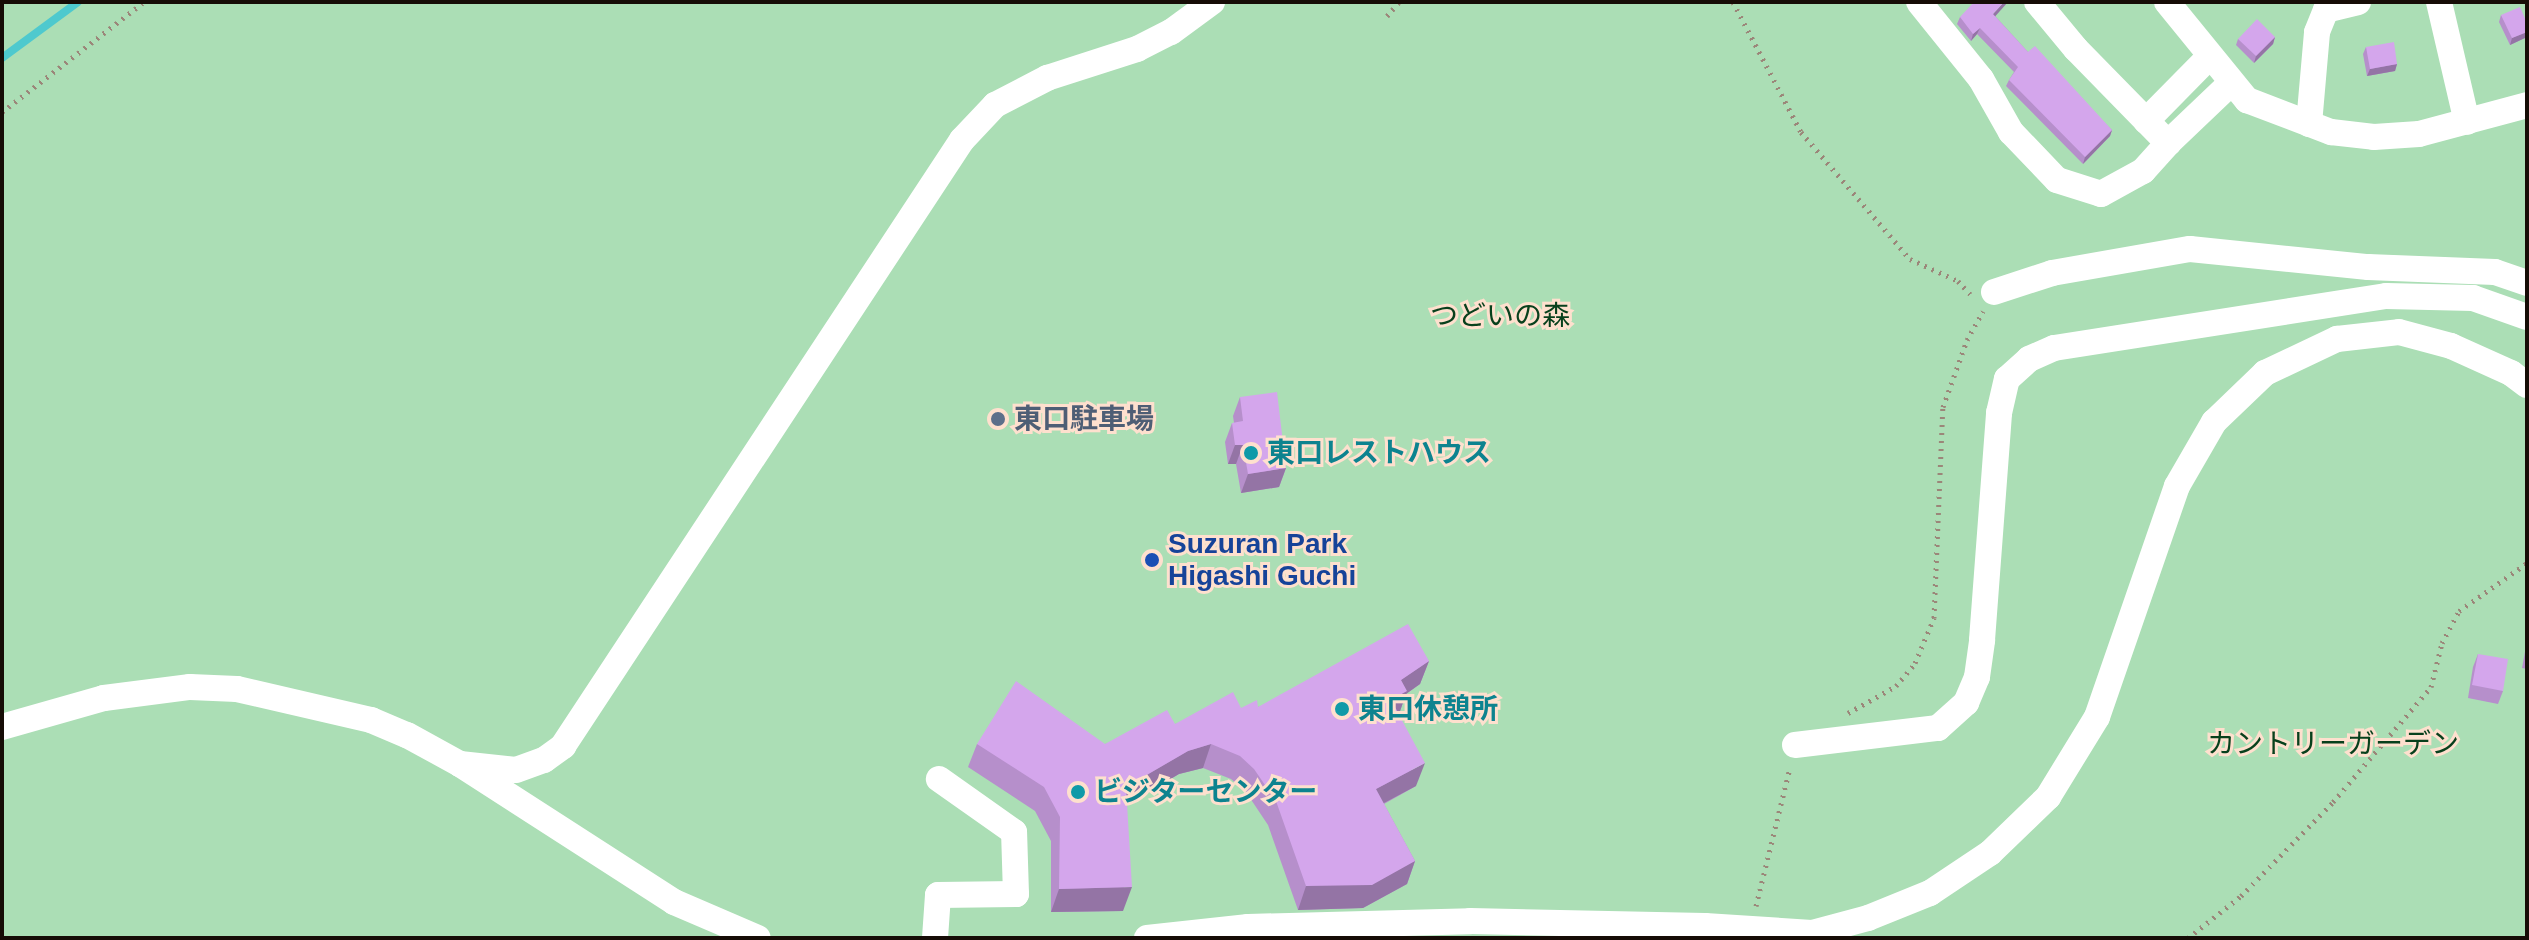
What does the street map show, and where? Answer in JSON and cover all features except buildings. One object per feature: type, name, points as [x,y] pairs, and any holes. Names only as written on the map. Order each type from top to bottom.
[{"type":"street","points":[[460,764],[516,770],[544,760],[563,746],[945,165],[962,140],[995,105],[1047,78],[1137,49],[1171,32],[1212,2]]},
{"type":"street","points":[[1919,2],[1981,79],[2011,132],[2057,180],[2101,194],[2143,171],[2231,83]]},
{"type":"street","points":[[2037,2],[2076,49],[2168,143]]},
{"type":"street","points":[[2167,2],[2247,100],[2331,132],[2374,137],[2419,134],[2527,105]]},
{"type":"street","points":[[2309,124],[2317,32],[2326,10],[2358,2]]},
{"type":"street","points":[[2439,2],[2467,122]]},
{"type":"street","points":[[2146,121],[2210,56]]},
{"type":"street","points":[[1994,292],[2052,273],[2190,249],[2354,266],[2495,272],[2527,283]]},
{"type":"street","points":[[1795,745],[1938,728],[1966,703],[1977,677],[1982,640],[1999,413],[2007,379],[2029,359],[2068,345],[2386,296],[2473,298],[2527,317]]},
{"type":"street","points":[[1147,938],[1248,927],[1470,921],[1705,926],[1812,933],[1868,918],[1930,893],[1990,853],[2048,797],[2097,717],[2177,486],[2214,422],[2265,373],[2337,339],[2399,332],[2451,346],[2511,373],[2527,385]]},
{"type":"street","points":[[2,727],[104,698],[190,687],[237,689],[371,720],[407,735],[460,764],[674,902],[758,938]]},
{"type":"street","points":[[935,938],[938,895],[1016,894],[1014,832],[939,779]]},
{"type":"path","points":[[2,112],[144,2]]},
{"type":"path","points":[[1387,16],[1399,2]]},
{"type":"path","points":[[1733,2],[1801,132],[1910,259],[1958,281],[1972,296],[1994,292]]},
{"type":"path","points":[[1838,718],[1896,686],[1915,663],[1934,618],[1943,407],[1967,340],[1994,292]]},
{"type":"path","points":[[2188,938],[2241,896],[2292,844],[2431,687],[2442,643],[2459,611],[2527,563]]},
{"type":"path","points":[[1750,930],[1795,745]]},
{"type":"green space","points":[[2,2],[2527,2],[2527,938],[2,938]]},
{"type":"waterway","points":[[2,58],[78,2]]},
{"type":"place","name":"東口駐車場","points":[[998,419]]},
{"type":"place","name":"東口レストハウス","points":[[1251,453]]},
{"type":"place","name":"Suzuran Park Higashi Guchi","points":[[1152,560]]},
{"type":"place","name":"東口休憩所","points":[[1342,709]]},
{"type":"place","name":"ビジターセンター","points":[[1078,792]]},
{"type":"park label","name":"つどいの森","points":[[1500,316]]},
{"type":"park label","name":"カントリーガーデン","points":[[2333,744]]}]
